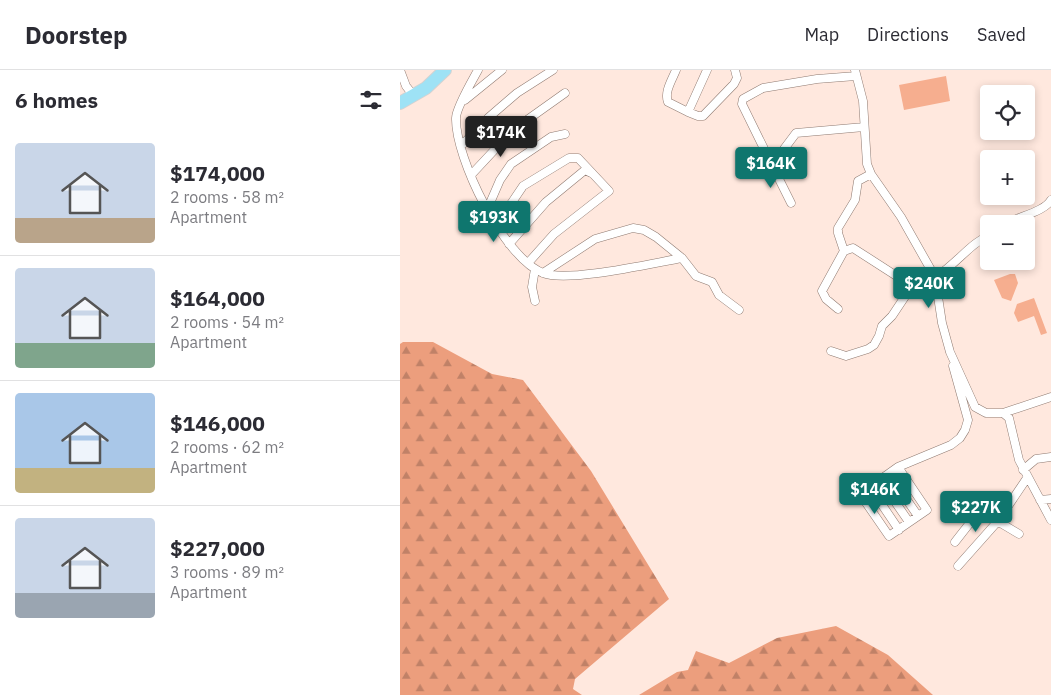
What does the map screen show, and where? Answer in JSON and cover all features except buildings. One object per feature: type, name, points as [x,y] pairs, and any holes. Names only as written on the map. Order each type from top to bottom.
[{"type":"main road","points":[[400,103],[426,88],[445,70]]},
{"type":"street","points":[[400,70],[406,86],[413,95]]},
{"type":"street","points":[[478,70],[457,110],[456,119],[461,146],[471,175],[487,210],[516,254],[543,273],[575,276],[682,258]]},
{"type":"street","points":[[462,102],[502,70]]},
{"type":"street","points":[[461,146],[488,118],[517,94],[553,70]]},
{"type":"street","points":[[676,70],[668,91],[668,102],[698,116],[703,116],[734,84],[737,78],[735,70]]},
{"type":"street","points":[[688,112],[707,70]]},
{"type":"street","points":[[791,203],[742,104],[743,99],[763,88],[856,73],[863,101],[867,164],[871,174],[901,217],[935,277],[942,323],[956,383],[968,420],[960,438],[898,468],[860,494],[889,536],[927,510],[898,468]]},
{"type":"street","points":[[471,175],[512,130],[565,92]]},
{"type":"street","points":[[772,165],[796,134],[864,127]]},
{"type":"street","points":[[487,210],[500,180],[511,164],[551,137],[565,134]]},
{"type":"street","points":[[496,226],[523,186],[569,158],[578,158],[609,191],[554,234],[528,264]]},
{"type":"street","points":[[509,244],[546,202],[585,170],[591,173]]},
{"type":"street","points":[[844,251],[838,228],[855,200],[858,181],[871,174]]},
{"type":"street","points":[[1025,215],[1047,208],[1051,200]]},
{"type":"street","points":[[543,273],[595,239],[633,228],[644,230],[682,258],[696,276],[712,282],[719,294],[739,310]]},
{"type":"street","points":[[838,309],[826,299],[822,291],[844,251],[852,248],[912,286],[917,286],[953,265],[980,241]]},
{"type":"street","points":[[535,269],[532,287],[535,301]]},
{"type":"street","points":[[831,351],[846,356],[861,352],[874,345],[882,326],[892,316],[912,286]]},
{"type":"street","points":[[950,352],[974,407],[986,413],[1003,413],[1051,396]]},
{"type":"street","points":[[1003,413],[1009,418],[1023,470],[1051,520]]},
{"type":"street","points":[[1023,470],[1036,460],[1051,457]]},
{"type":"street","points":[[889,474],[918,516]]},
{"type":"street","points":[[958,566],[998,521],[1027,478]]},
{"type":"street","points":[[880,480],[909,522]]},
{"type":"street","points":[[870,487],[899,530]]},
{"type":"street","points":[[1040,500],[1051,499]]},
{"type":"street","points":[[967,503],[1019,534]]},
{"type":"street","points":[[955,542],[980,510]]},
{"type":"green space","points":[[403,342],[433,342],[492,374],[523,380],[591,471],[669,599],[575,679],[573,689],[582,695],[400,695],[400,344]]},
{"type":"green space","points":[[836,626],[888,655],[933,695],[639,695],[677,672],[688,670],[696,651],[729,663],[777,638]]},
{"type":"shaded area","points":[[946,76],[950,101],[904,110],[899,85]]},
{"type":"shaded area","points":[[1015,274],[1018,283],[1011,301],[1002,298],[994,280]]},
{"type":"shaded area","points":[[1034,298],[1047,333],[1041,335],[1034,316],[1018,322],[1014,313],[1017,304]]}]
